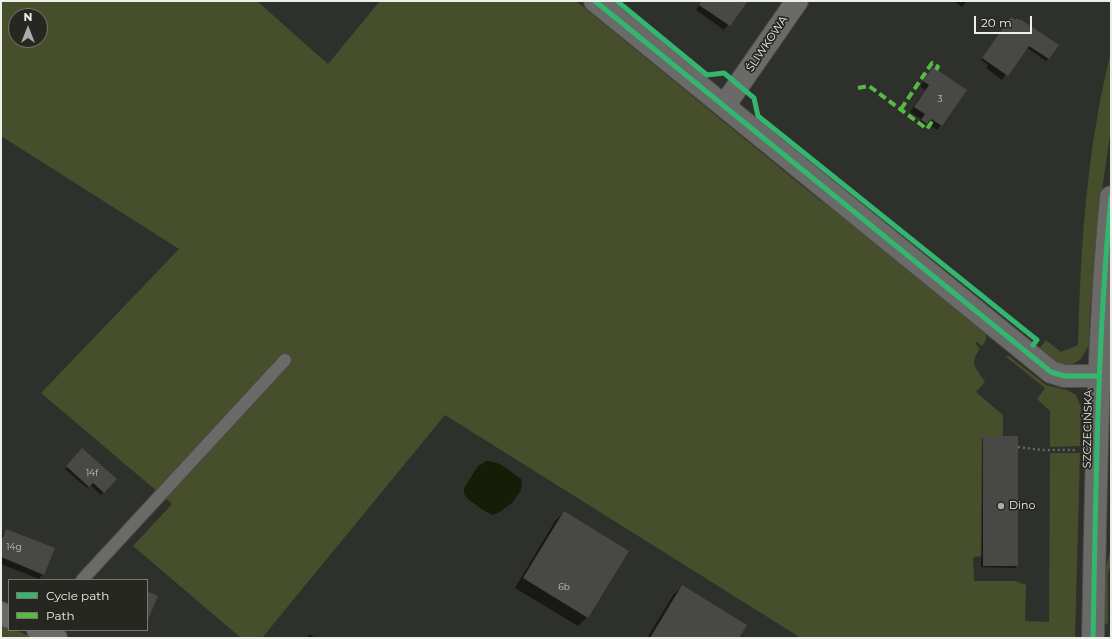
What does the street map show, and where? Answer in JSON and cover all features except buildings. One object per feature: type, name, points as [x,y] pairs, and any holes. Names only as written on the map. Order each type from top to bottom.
[{"type":"street","points":[[595,1],[1051,372],[1103,389]]},
{"type":"street","name":"ŚLIWKOWA","points":[[724,106],[797,1]]},
{"type":"street","name":"SZCZECIŃSKA","points":[[1093,638],[1103,389],[1104,269],[1111,197]]},
{"type":"lane","points":[[83,579],[285,360]]},
{"type":"path","points":[[1018,447],[1041,450],[1083,450]]},
{"type":"shaded area","points":[[1,1],[257,1],[328,64],[380,1],[576,1],[801,185],[972,318],[982,328],[986,334],[986,338],[982,346],[977,342],[975,343],[980,349],[976,354],[974,363],[985,382],[976,392],[1003,415],[1003,436],[983,436],[982,556],[973,557],[974,581],[1015,581],[1026,585],[1025,621],[1049,622],[1050,453],[1080,453],[1075,638],[801,638],[445,415],[262,638],[241,638],[133,546],[172,504],[41,393],[179,249],[1,136]]},
{"type":"shaded area","points":[[1111,50],[1111,128],[1102,190],[1090,310],[1089,345],[1080,360],[1071,365],[1064,366],[1060,365],[1039,349],[1046,340],[1061,352],[1078,345],[1080,287],[1089,170],[1099,105]]},
{"type":"shaded area","points":[[1005,356],[1009,356],[1046,385],[1067,390],[1076,395],[1081,408],[1080,446],[1050,447],[1050,411],[1037,399],[1045,388]]},
{"type":"shaded area","points":[[486,461],[491,461],[509,470],[521,479],[522,486],[520,492],[512,503],[498,513],[492,515],[468,499],[464,494],[464,488],[478,466]]},
{"type":"shaded area","points":[[1111,548],[1111,561],[1108,575],[1108,623],[1104,625],[1105,571]]},
{"type":"shaded area","points":[[1,624],[8,627],[8,631],[17,631],[34,638],[1,638]]},
{"type":"marked path","points":[[901,109],[932,63],[938,67],[936,70]]},
{"type":"marked path","points":[[858,88],[869,86],[927,129],[931,123],[929,122]]},
{"type":"cycle path","points":[[595,1],[1051,372],[1064,376],[1099,376]]},
{"type":"cycle path","points":[[617,1],[707,75],[724,73],[754,98],[758,116],[1037,340],[1033,345]]},
{"type":"cycle path","points":[[1093,638],[1100,362],[1106,252],[1111,197]]},
{"type":"place","name":"Dino","points":[[1001,506]]}]
